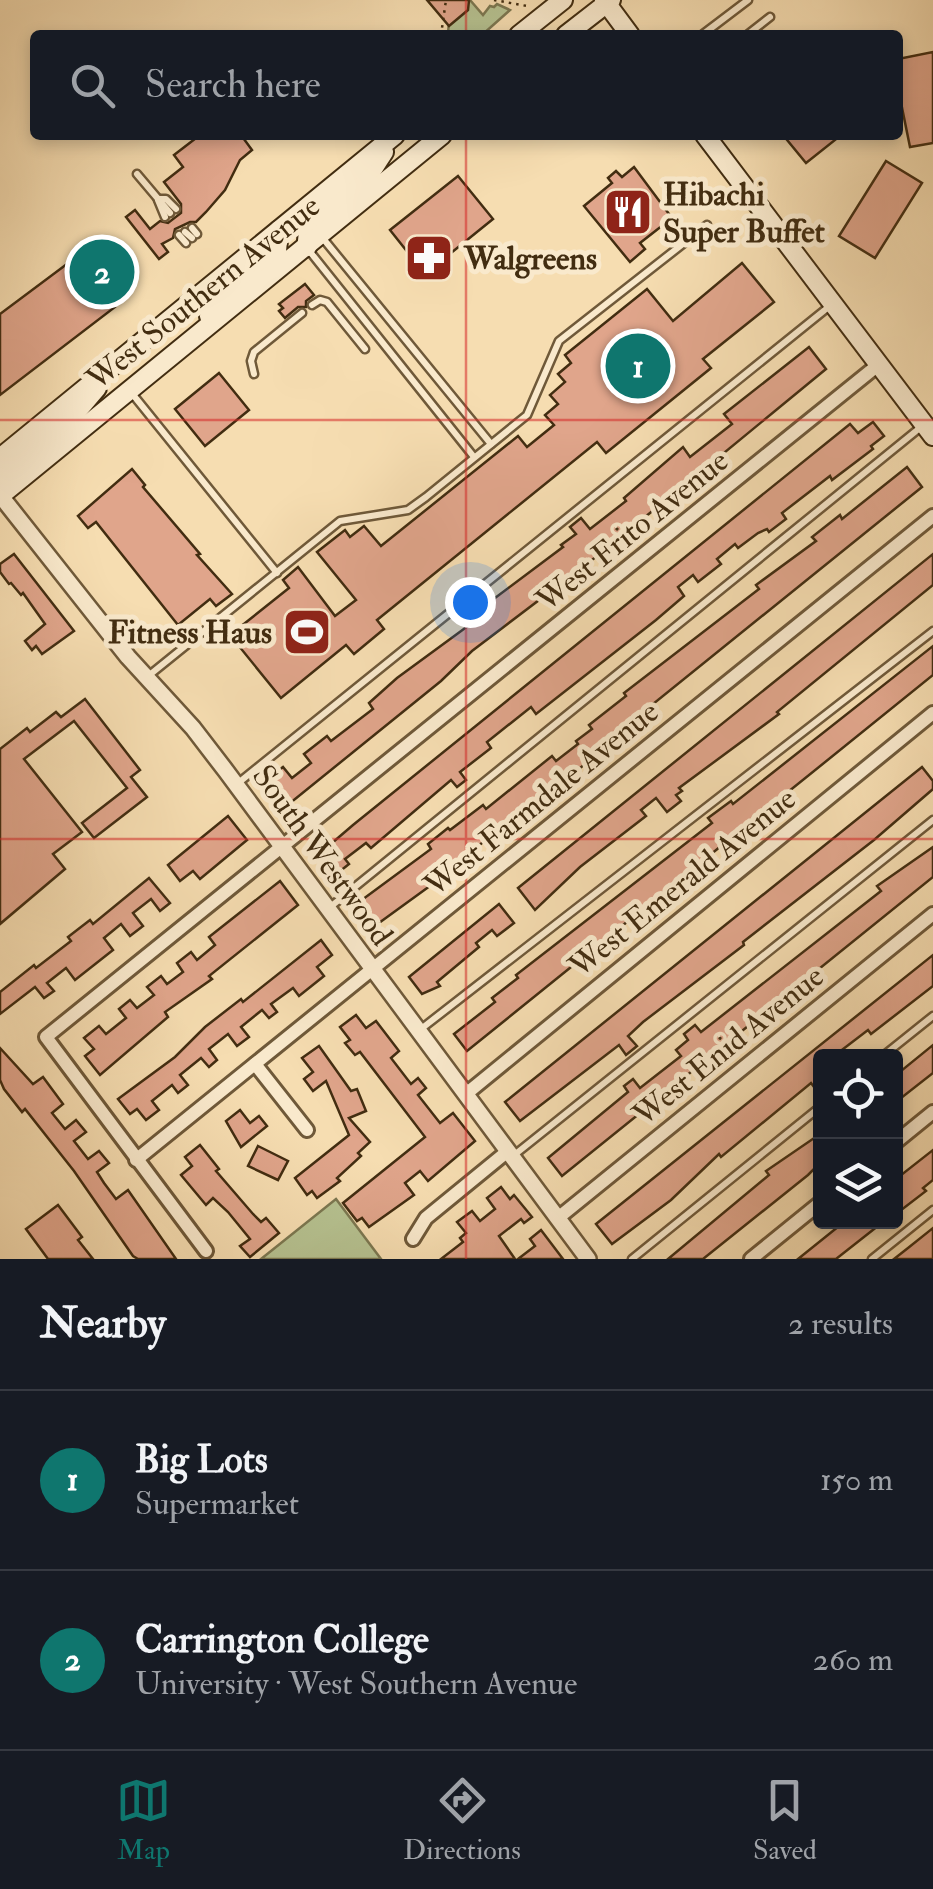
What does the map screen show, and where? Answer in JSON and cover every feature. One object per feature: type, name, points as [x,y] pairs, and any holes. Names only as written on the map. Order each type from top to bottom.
[{"type":"main road","points":[[525,30],[563,0]]},
{"type":"main road","points":[[572,30],[607,1],[627,30]]},
{"type":"main road","name":"West Southern Avenue","points":[[0,458],[389,140]]},
{"type":"main road","points":[[314,241],[306,237],[313,223],[365,179],[392,140]]},
{"type":"main road","name":"West Southern Avenue","points":[[0,495],[436,140]]},
{"type":"main road","points":[[709,140],[929,431]]},
{"type":"main road","points":[[187,344],[226,295],[277,251],[279,230]]},
{"type":"main road","points":[[0,495],[6,470],[74,415],[94,394],[104,372]]},
{"type":"street","name":"West Frito Avenue","points":[[136,1160],[46,1037],[878,365]]},
{"type":"street","name":"South Westwood","points":[[0,495],[146,677],[193,728],[588,1259]]},
{"type":"street","name":"West Farmdale Avenue","points":[[136,1160],[933,516]]},
{"type":"street","name":"West Emerald Avenue","points":[[466,1094],[933,713]]},
{"type":"street","name":"West Enid Avenue","points":[[558,1218],[933,914]]},
{"type":"street","points":[[254,1064],[307,1130]]},
{"type":"street","points":[[900,1139],[933,1112]]},
{"type":"street","points":[[412,1239],[426,1218],[510,1154]]},
{"type":"street","points":[[136,1160],[206,1251]]},
{"type":"street","points":[[751,1259],[813,1209]]},
{"type":"lane","points":[[709,30],[748,0]]},
{"type":"lane","points":[[753,30],[770,17]]},
{"type":"lane","points":[[137,174],[158,199],[170,213],[166,199],[158,199]]},
{"type":"lane","points":[[146,677],[340,521],[408,510],[474,458],[529,412],[559,341],[708,225]]},
{"type":"lane","points":[[314,241],[491,444]]},
{"type":"lane","points":[[314,241],[474,458]]},
{"type":"lane","points":[[312,305],[320,300],[328,302],[365,349]]},
{"type":"lane","points":[[236,784],[832,305]]},
{"type":"lane","points":[[254,374],[250,361],[254,352],[302,313]]},
{"type":"lane","points":[[130,390],[277,573]]},
{"type":"lane","points":[[328,908],[929,431]]},
{"type":"lane","points":[[418,1031],[933,631]]},
{"type":"lane","points":[[510,1154],[933,820]]},
{"type":"lane","points":[[892,1049],[933,1016]]},
{"type":"lane","points":[[632,1259],[813,1113]]},
{"type":"lane","points":[[872,1259],[933,1210]]},
{"type":"path","points":[[442,30],[446,0]]},
{"type":"path","points":[[494,0],[533,8]]},
{"type":"green space","points":[[470,0],[483,15],[497,4],[510,10],[488,30],[448,30],[449,20],[463,11]]},
{"type":"green space","points":[[336,1199],[381,1259],[261,1259]]},
{"type":"building","points":[[427,0],[469,0],[468,10],[449,26]]},
{"type":"building","points":[[933,52],[933,143],[910,147],[903,113],[903,58]]},
{"type":"building","points":[[194,140],[245,140],[252,150],[240,160],[225,190],[206,212],[196,222],[175,229],[173,238],[162,244],[168,252],[159,259],[126,217],[135,210],[150,229],[181,213],[181,204],[164,182],[183,167],[174,155]]},
{"type":"building","points":[[787,140],[835,140],[806,163]]},
{"type":"building","points":[[886,161],[922,183],[875,258],[839,236]]},
{"type":"building","name":"Hibachi Super Buffet","points":[[634,167],[672,218],[640,243],[645,249],[630,262],[584,206],[612,183],[608,178],[616,171],[622,177]]},
{"type":"building","name":"Walgreens","points":[[458,176],[493,219],[425,274],[390,230]]},
{"type":"building","points":[[83,252],[88,258],[95,252],[116,275],[123,290],[116,295],[119,300],[115,307],[0,395],[0,314]]},
{"type":"building","points":[[742,263],[774,302],[703,359],[711,368],[606,453],[597,442],[377,620],[384,629],[354,654],[346,645],[281,698],[230,635],[289,588],[283,580],[298,567],[335,616],[356,600],[317,552],[345,530],[350,537],[364,526],[381,546],[518,436],[527,447],[554,425],[545,415],[558,404],[550,395],[565,382],[558,374],[571,363],[565,355],[647,289],[673,321]]},
{"type":"building","points":[[305,284],[314,295],[306,301],[306,307],[298,307],[285,318],[279,304]]},
{"type":"building","points":[[809,347],[826,369],[702,471],[653,504],[656,508],[472,651],[441,681],[284,808],[263,782],[283,767],[292,778],[311,763],[304,754],[327,736],[331,741],[373,709],[369,703],[397,678],[487,612],[483,607],[576,534],[570,527],[581,518],[590,529],[683,447],[690,457],[732,424],[724,414]]},
{"type":"building","points":[[219,373],[249,410],[205,446],[175,409]]},
{"type":"building","points":[[873,422],[884,436],[871,446],[873,449],[782,513],[786,519],[769,532],[767,529],[758,533],[738,548],[735,544],[717,559],[721,564],[698,582],[693,575],[678,587],[684,596],[656,620],[536,714],[531,707],[487,742],[491,748],[460,772],[466,780],[457,787],[451,780],[371,848],[366,843],[345,859],[349,864],[334,876],[318,855],[353,825],[850,424],[858,433]]},
{"type":"building","points":[[907,467],[922,487],[596,750],[599,753],[575,772],[572,768],[434,883],[372,928],[355,905],[431,849],[428,844],[448,828],[483,805],[486,809],[552,756],[556,761],[578,744],[576,741],[592,729],[589,725],[626,696],[624,693],[759,589],[756,585],[816,541],[812,537],[840,515],[842,519]]},
{"type":"building","points":[[132,469],[232,594],[216,606],[210,599],[178,625],[96,522],[88,528],[78,516]]},
{"type":"building","points":[[14,554],[74,631],[42,654],[25,641],[45,624],[23,593],[0,572],[0,564]]},
{"type":"building","points":[[933,554],[933,585],[779,714],[679,788],[682,791],[676,795],[681,801],[667,812],[656,798],[641,810],[646,816],[580,867],[535,910],[518,888]]},
{"type":"building","points":[[933,646],[933,675],[467,1051],[454,1034],[495,1002],[492,998],[518,978],[516,975],[712,823],[708,818],[731,801],[733,804]]},
{"type":"building","points":[[85,699],[140,770],[131,777],[147,797],[94,838],[82,823],[127,788],[74,721],[24,759],[82,832],[53,854],[65,869],[0,924],[0,749],[27,728],[30,732],[56,712],[61,717]]},
{"type":"building","points":[[922,767],[933,781],[933,789],[744,945],[643,1022],[628,1036],[637,1046],[626,1055],[619,1045],[520,1121],[505,1102]]},
{"type":"building","points":[[228,816],[247,840],[200,879],[193,871],[180,881],[168,865]]},
{"type":"building","points":[[933,847],[933,877],[562,1176],[548,1158],[628,1092],[624,1086],[633,1079],[640,1088],[681,1056],[676,1050],[688,1040],[684,1034],[695,1025],[701,1032],[881,891],[877,886]]},
{"type":"building","points":[[149,878],[170,903],[160,911],[151,899],[133,913],[143,926],[130,936],[121,924],[104,938],[113,950],[75,980],[66,968],[47,983],[54,991],[44,998],[35,987],[0,1014],[0,992]]},
{"type":"building","points":[[280,881],[298,905],[209,976],[212,979],[165,1012],[168,1017],[100,1075],[85,1056],[94,1049],[84,1038],[99,1026],[106,1034],[126,1018],[119,1009],[130,1000],[137,1008],[154,995],[147,987],[161,976],[167,984],[183,972],[177,963],[191,952],[197,960],[215,945],[209,937]]},
{"type":"building","points":[[499,904],[514,923],[497,936],[492,930],[476,943],[479,947],[437,982],[440,986],[422,994],[409,977]]},
{"type":"building","points":[[321,940],[332,955],[317,967],[324,976],[299,996],[293,988],[271,1004],[277,1012],[269,1018],[262,1010],[241,1027],[249,1037],[237,1046],[228,1034],[209,1049],[217,1060],[209,1067],[201,1058],[180,1075],[188,1085],[178,1093],[172,1085],[152,1101],[159,1110],[146,1120],[137,1109],[130,1114],[118,1099],[175,1057],[205,1027]]},
{"type":"building","points":[[933,955],[933,986],[871,1034],[868,1030],[843,1049],[815,1049]]},
{"type":"building","points":[[356,1015],[366,1028],[376,1021],[399,1051],[391,1058],[411,1084],[418,1078],[426,1088],[418,1095],[440,1123],[453,1113],[475,1141],[428,1181],[420,1171],[405,1183],[414,1195],[369,1227],[362,1218],[357,1221],[343,1203],[425,1137],[360,1052],[355,1055],[345,1043],[350,1040],[340,1027]]},
{"type":"building","points":[[933,1045],[933,1073],[903,1097],[903,1069]]},
{"type":"building","points":[[319,1046],[351,1091],[357,1089],[366,1111],[349,1118],[370,1142],[337,1178],[340,1181],[317,1198],[312,1191],[307,1195],[295,1178],[349,1135],[326,1081],[313,1091],[304,1079],[313,1072],[302,1058]]},
{"type":"building","points":[[0,1048],[33,1084],[43,1077],[63,1104],[52,1113],[65,1129],[76,1120],[86,1132],[74,1141],[88,1159],[99,1151],[109,1163],[97,1172],[104,1183],[116,1199],[128,1190],[176,1259],[133,1256],[74,1171],[4,1089],[0,1080]]},
{"type":"building","points":[[813,1051],[813,1086],[811,1083],[721,1157],[719,1154],[671,1200],[612,1244],[596,1224]]},
{"type":"building","points":[[240,1110],[250,1123],[259,1116],[267,1126],[241,1147],[226,1121]]},
{"type":"building","points":[[813,1139],[813,1170],[808,1175],[703,1259],[668,1259],[769,1175],[766,1171]]},
{"type":"building","points":[[200,1145],[219,1169],[216,1171],[253,1214],[261,1222],[266,1218],[279,1233],[250,1257],[240,1246],[250,1239],[228,1212],[213,1198],[206,1205],[181,1175],[192,1166],[185,1157]]},
{"type":"building","points":[[258,1146],[288,1161],[278,1180],[248,1166]]},
{"type":"building","points":[[933,1150],[933,1180],[923,1188],[926,1191],[903,1209],[903,1174]]},
{"type":"building","points":[[501,1187],[510,1199],[514,1195],[532,1217],[524,1223],[521,1219],[499,1236],[515,1259],[441,1259],[463,1242],[460,1238],[466,1233],[457,1222],[472,1211],[480,1221],[495,1209],[487,1198]]},
{"type":"building","points":[[58,1205],[93,1259],[48,1259],[26,1229]]},
{"type":"building","points":[[933,1228],[933,1259],[894,1259],[908,1248]]},
{"type":"building","points":[[835,1229],[874,1229],[836,1259],[798,1259]]},
{"type":"building","points":[[541,1230],[563,1259],[518,1259],[535,1246],[530,1239]]},
{"type":"place","name":"Hibachi Super Buffet","points":[[628,212]]},
{"type":"place","name":"Walgreens","points":[[429,258]]},
{"type":"place","name":"Carrington College","points":[[102,272]]},
{"type":"place","name":"Big Lots","points":[[638,366]]},
{"type":"place","name":"Fitness Haus","points":[[307,632]]}]
